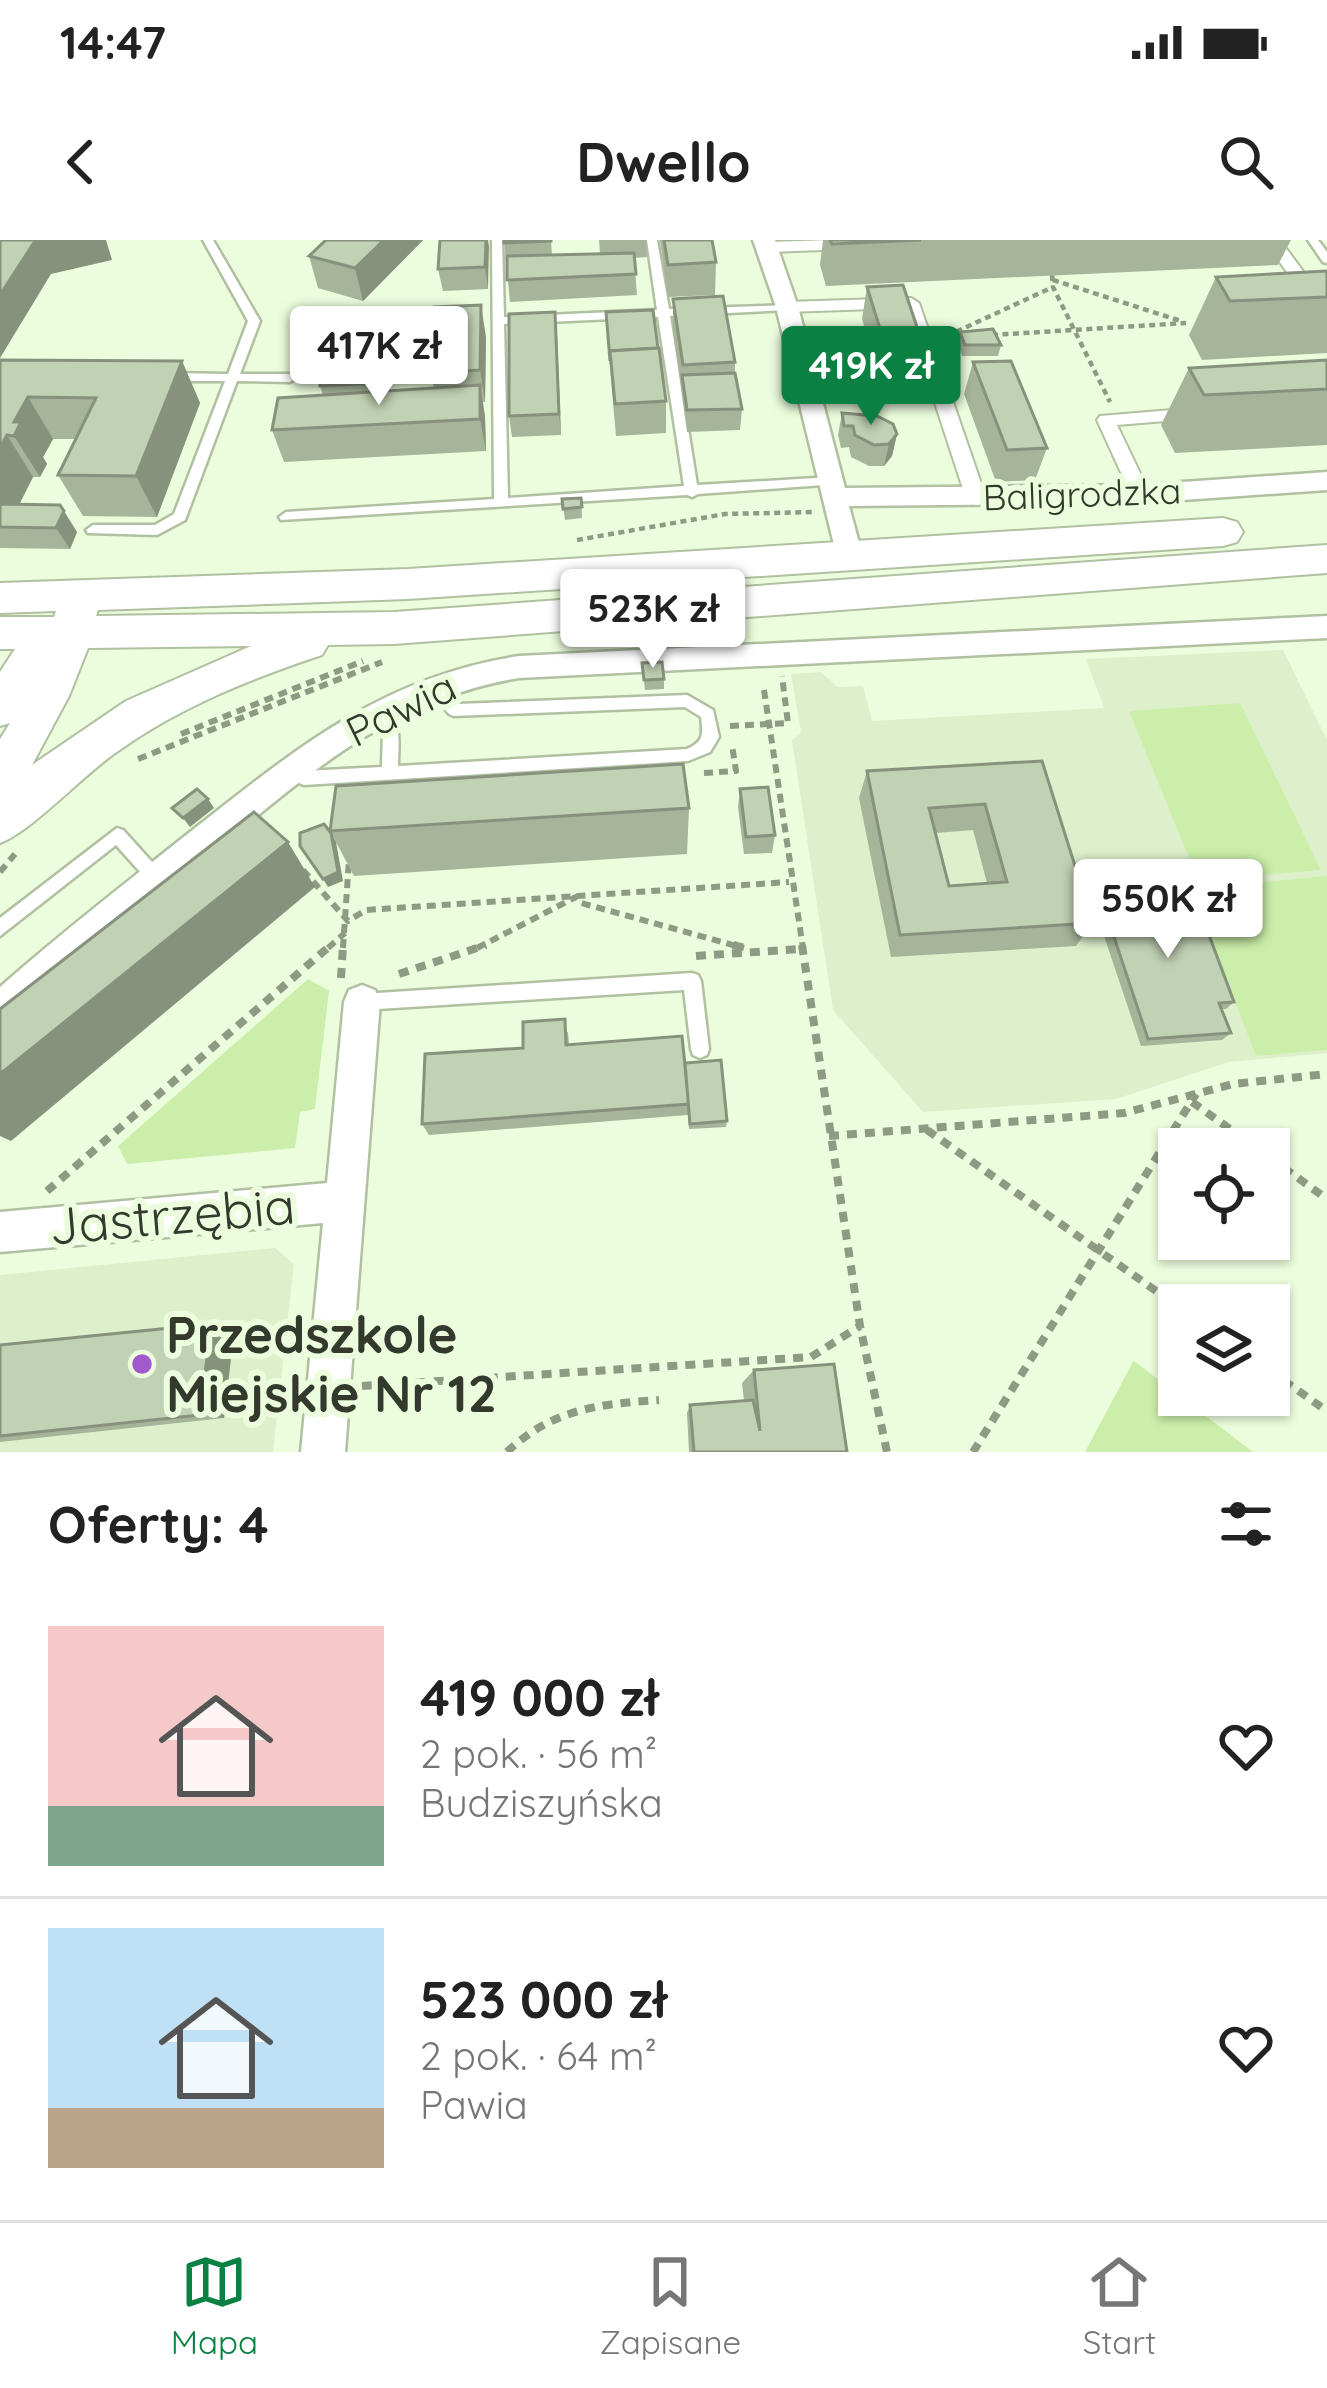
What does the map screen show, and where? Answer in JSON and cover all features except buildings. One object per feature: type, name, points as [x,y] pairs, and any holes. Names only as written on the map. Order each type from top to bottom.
[{"type":"main road","points":[[0,633],[408,584],[1327,526]]},
{"type":"main road","points":[[15,835],[91,743],[186,687],[310,643],[390,648],[1327,559]]},
{"type":"main road","points":[[0,598],[65,622],[390,648]]},
{"type":"main road","points":[[0,709],[65,622]]},
{"type":"main road","points":[[0,777],[39,710],[65,622]]},
{"type":"street","points":[[1272,240],[1326,316]]},
{"type":"street","points":[[848,554],[787,307],[766,243],[872,243]]},
{"type":"street","points":[[787,307],[911,303],[976,498]]},
{"type":"street","points":[[1302,317],[1326,316]]},
{"type":"street","points":[[1140,494],[1106,420],[1211,413]]},
{"type":"street","name":"Baligrodzka","points":[[834,489],[976,498],[1140,494],[1327,481]]},
{"type":"street","name":"Pawia","points":[[5,995],[290,772],[380,712],[434,686],[499,668],[1327,627]]},
{"type":"street","name":"Jastrzębia","points":[[323,1452],[350,1395],[344,1201],[360,989]]},
{"type":"street","name":"Jastrzębia","points":[[0,1232],[344,1201]]},
{"type":"lane","points":[[93,530],[157,530],[180,518],[254,321],[208,240]]},
{"type":"lane","points":[[497,240],[501,503]]},
{"type":"lane","points":[[652,240],[692,493]]},
{"type":"lane","points":[[1313,240],[1327,260]]},
{"type":"lane","points":[[499,321],[787,307]]},
{"type":"lane","points":[[163,376],[290,379]]},
{"type":"lane","points":[[478,411],[500,410]]},
{"type":"lane","points":[[286,517],[834,489]]},
{"type":"lane","points":[[290,772],[304,778],[688,754],[704,748],[711,737],[708,714],[687,701],[454,710],[434,686]]},
{"type":"lane","points":[[380,712],[392,727],[390,772]]},
{"type":"lane","points":[[0,928],[117,835],[156,878]]},
{"type":"lane","points":[[360,989],[692,981],[700,1049]]},
{"type":"path","points":[[1052,281],[1119,419]]},
{"type":"path","points":[[965,337],[943,338],[1052,281],[1186,323],[987,336]]},
{"type":"path","points":[[786,523],[788,511]]},
{"type":"path","points":[[609,532],[683,520],[811,512]]},
{"type":"path","points":[[133,758],[390,648]]},
{"type":"path","points":[[691,773],[736,771],[729,725],[788,723],[779,655]]},
{"type":"path","points":[[764,690],[829,1136],[860,1326],[887,1452]]},
{"type":"path","points":[[0,862],[15,835]]},
{"type":"path","points":[[0,872],[15,835]]},
{"type":"path","points":[[291,855],[348,921]]},
{"type":"path","points":[[350,857],[345,933],[360,989],[488,944],[576,896]]},
{"type":"path","points":[[348,921],[366,910],[789,882]]},
{"type":"path","points":[[576,896],[581,903],[759,952]]},
{"type":"path","points":[[58,1200],[35,1201],[345,933]]},
{"type":"path","points":[[829,1136],[1124,1113],[1233,1084],[1327,1074]]},
{"type":"path","points":[[1194,1097],[1232,1128]]},
{"type":"path","points":[[973,1452],[1194,1097]]},
{"type":"path","points":[[925,1128],[1158,1292]]},
{"type":"path","points":[[1290,1172],[1327,1199]]},
{"type":"path","points":[[362,1364],[350,1395],[811,1358],[860,1326]]},
{"type":"path","points":[[1290,1385],[1327,1411]]},
{"type":"path","points":[[507,1452],[526,1430],[561,1410],[658,1400]]},
{"type":"shaded area","points":[[1283,650],[1327,740],[1327,1053],[1229,1062],[1116,1099],[923,1112],[833,1010],[792,740],[801,732],[791,674],[821,672],[838,687],[863,686],[872,721],[1104,708],[1086,659]]},
{"type":"shaded area","name":"Przedszkole Miejskie Nr 12","points":[[275,1248],[294,1264],[273,1452],[0,1452],[0,1275]]},
{"type":"green space","points":[[1240,703],[1321,870],[1198,880],[1129,711]]},
{"type":"green space","points":[[1327,876],[1327,1050],[1256,1056],[1192,889]]},
{"type":"green space","points":[[308,979],[329,991],[315,1109],[300,1112],[295,1148],[127,1164],[118,1146]]},
{"type":"green space","points":[[1134,1360],[1158,1379],[1158,1416],[1206,1416],[1253,1452],[1085,1452]]},
{"type":"place","name":"Przedszkole Miejskie Nr 12","points":[[142,1364]]}]
